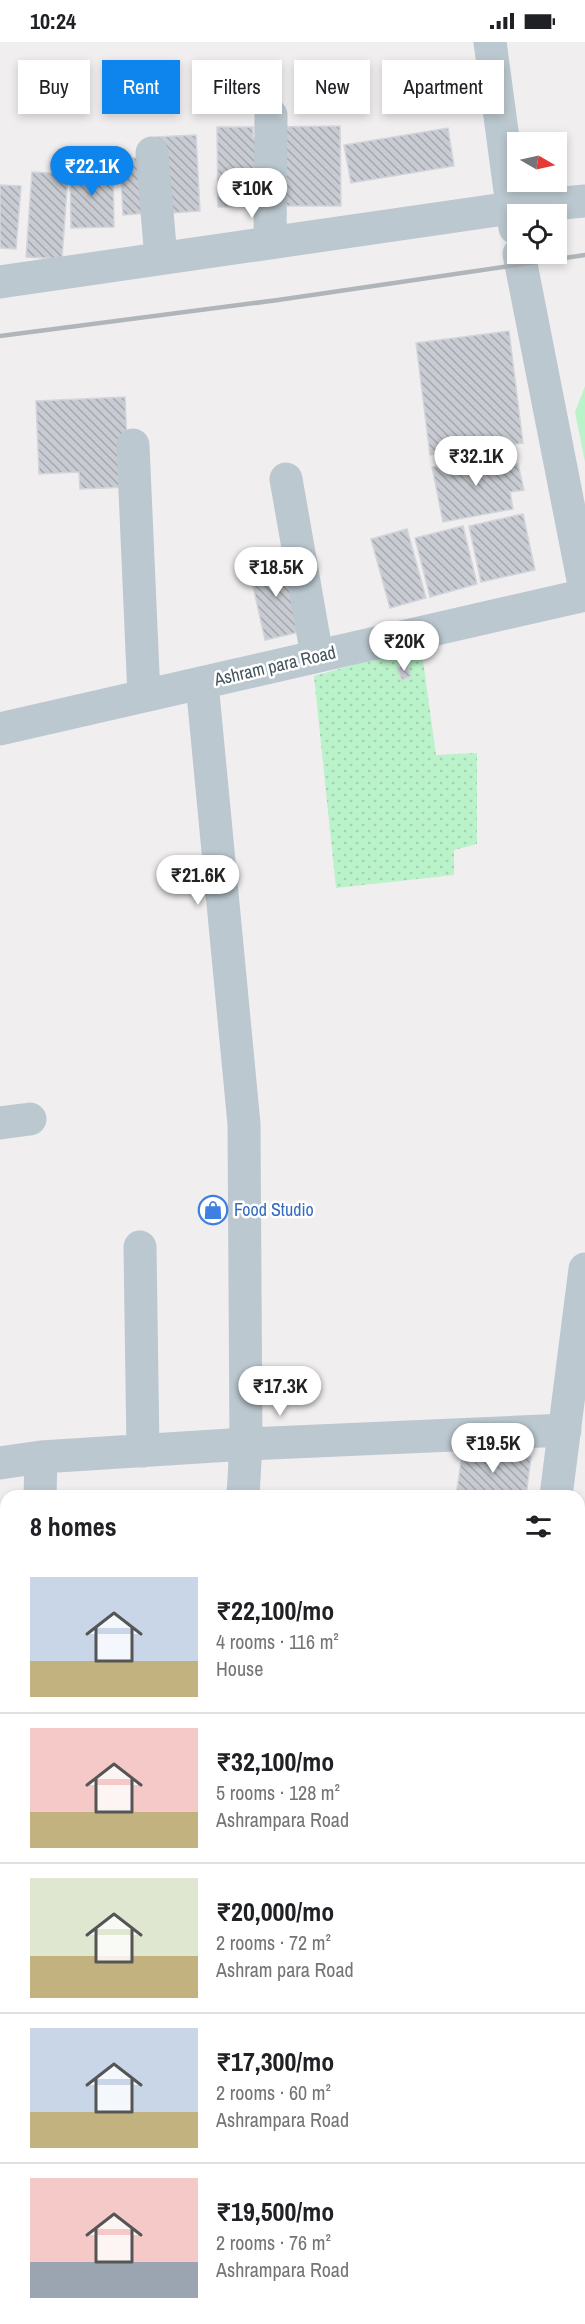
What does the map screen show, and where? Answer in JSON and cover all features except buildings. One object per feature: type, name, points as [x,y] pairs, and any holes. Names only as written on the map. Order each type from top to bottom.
[{"type":"street","points":[[490,42],[511,204]]},
{"type":"street","points":[[270,243],[271,115]]},
{"type":"street","points":[[152,153],[161,258]]},
{"type":"street","points":[[554,204],[585,201]]},
{"type":"street","points":[[0,282],[507,209]]},
{"type":"street","points":[[521,264],[585,590]]},
{"type":"street","points":[[133,445],[144,696]]},
{"type":"street","points":[[286,479],[317,656]]},
{"type":"street","name":"Ashram para Road","points":[[0,729],[585,596]]},
{"type":"street","points":[[202,683],[244,1124],[246,1444],[243,1490]]},
{"type":"street","points":[[140,1247],[143,1451]]},
{"type":"street","points":[[557,1490],[573,1415],[585,1269]]},
{"type":"street","points":[[0,1463],[41,1457],[246,1444],[573,1415]]},
{"type":"street","points":[[40,1490],[41,1457]]},
{"type":"green space","points":[[585,386],[585,462],[575,412]]},
{"type":"green space","points":[[421,646],[436,755],[477,753],[477,844],[454,850],[454,875],[336,888],[314,676]]},
{"type":"railway","points":[[0,336],[278,300],[585,255]]},
{"type":"place","name":"Food Studio","points":[[213,1210]]}]
